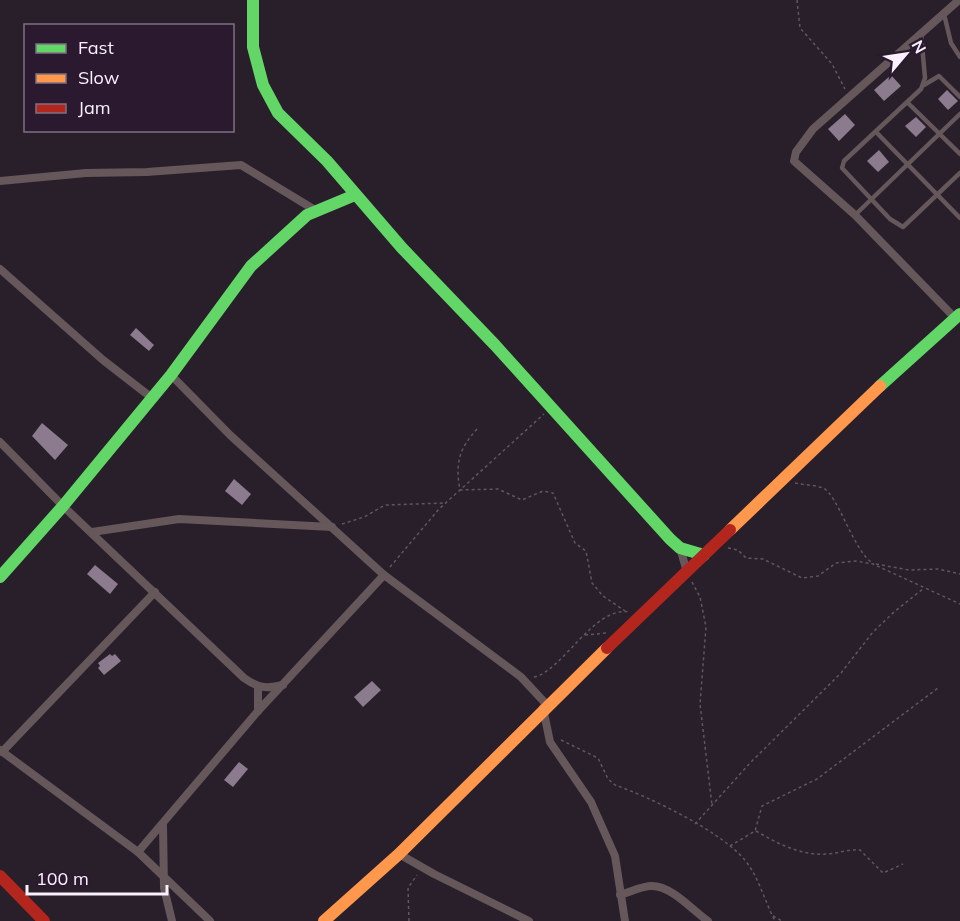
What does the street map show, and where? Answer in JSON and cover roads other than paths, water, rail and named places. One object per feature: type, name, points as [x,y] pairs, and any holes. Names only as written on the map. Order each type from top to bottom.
[{"type":"main road","points":[[253,0],[253,47],[269,99],[278,113],[302,134],[402,249],[495,345],[680,548],[708,552]]},
{"type":"main road","points":[[0,577],[63,506],[171,375],[251,266],[315,210],[355,195]]},
{"type":"main road","points":[[324,921],[399,854],[545,707],[957,316]]},
{"type":"main road","points":[[0,876],[45,921]]},
{"type":"street","points":[[957,316],[855,214],[794,161],[796,152],[813,129],[959,0]]},
{"type":"street","points":[[0,181],[86,173],[147,172],[241,165],[315,210]]},
{"type":"street","points":[[0,269],[103,360],[152,398]]},
{"type":"street","points":[[171,375],[238,443],[384,575],[521,677],[545,707],[546,734],[554,749],[577,778],[603,826],[618,867],[620,895],[626,921]]},
{"type":"street","points":[[0,442],[63,506],[244,678],[258,687],[283,685]]},
{"type":"street","points":[[92,532],[179,519],[332,527]]},
{"type":"street","points":[[680,548],[687,572]]},
{"type":"street","points":[[138,852],[258,711],[384,575]]},
{"type":"street","points":[[156,592],[1,751],[138,852],[164,874],[210,921]]},
{"type":"street","points":[[258,687],[258,711]]},
{"type":"street","points":[[163,825],[165,897],[172,921]]},
{"type":"street","points":[[399,854],[529,921]]},
{"type":"street","points":[[620,895],[649,886],[657,887],[708,921]]},
{"type":"lane","points":[[944,14],[951,43],[960,57]]},
{"type":"lane","points":[[921,33],[924,85]]},
{"type":"lane","points":[[960,97],[939,76],[924,85],[877,133],[841,165],[847,176],[890,219],[903,227],[960,173]]},
{"type":"lane","points":[[908,103],[960,154]]},
{"type":"lane","points":[[855,214],[960,114]]},
{"type":"lane","points":[[877,133],[960,218]]}]
